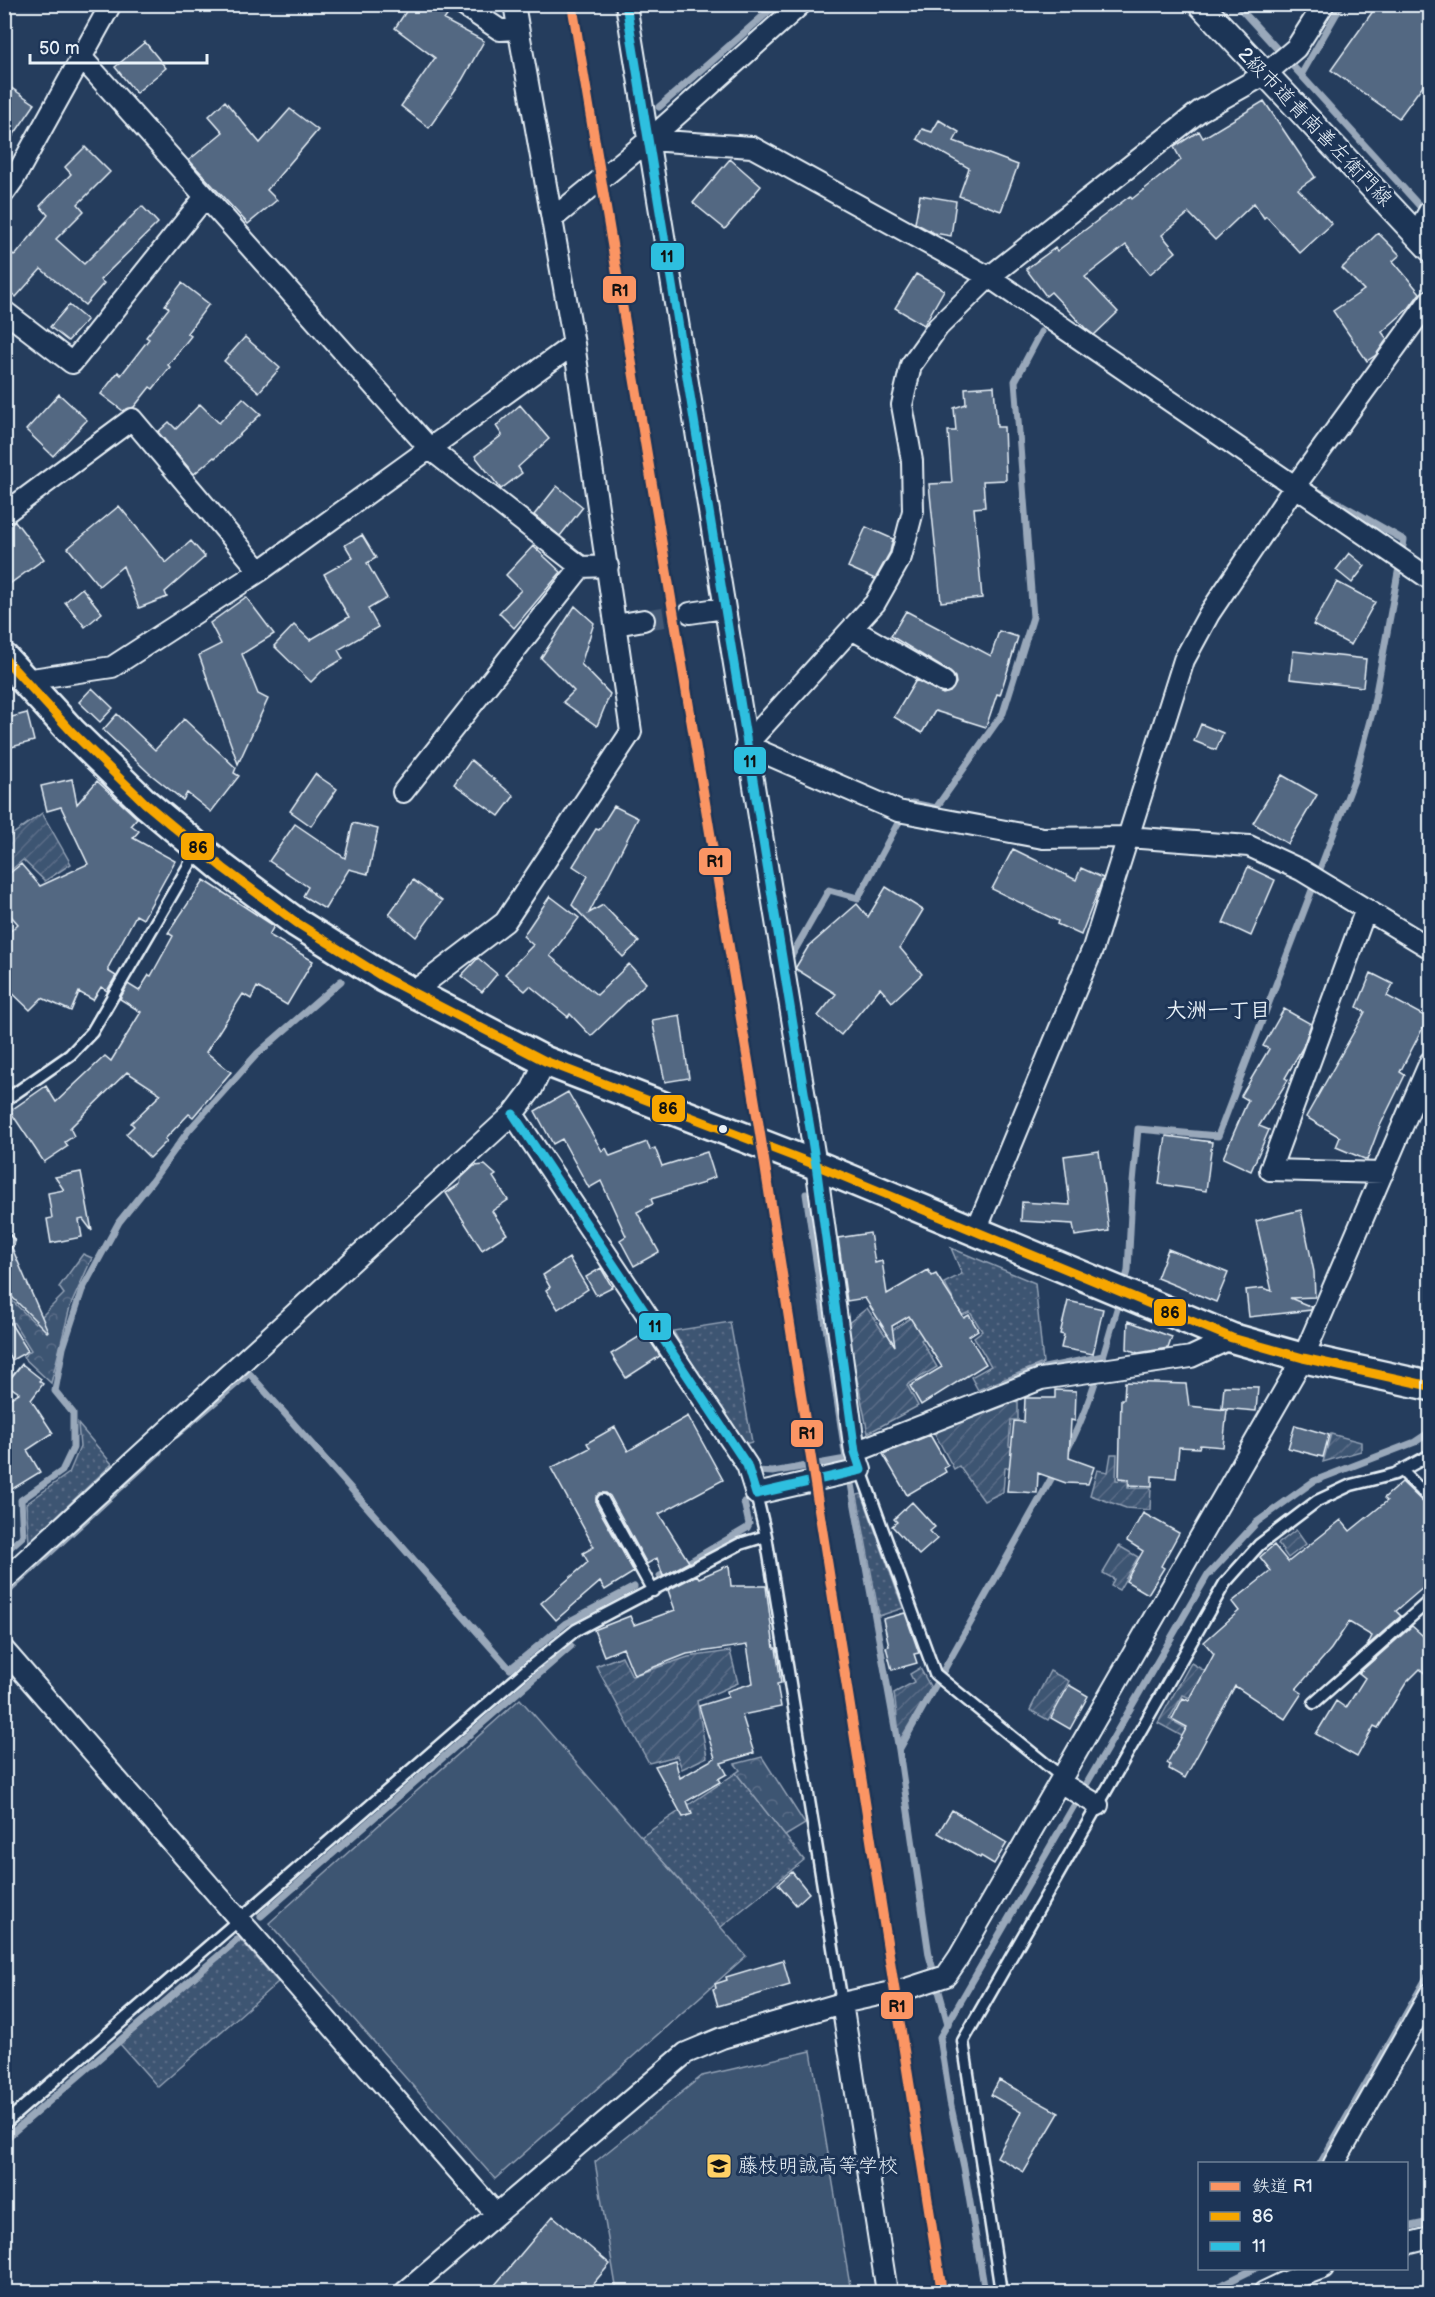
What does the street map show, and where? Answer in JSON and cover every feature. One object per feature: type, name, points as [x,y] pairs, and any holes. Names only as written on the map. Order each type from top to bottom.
[{"type":"main road","points":[[4,658],[71,731],[145,803],[199,848],[297,923],[383,977],[545,1061],[816,1165],[1232,1338],[1303,1358],[1431,1386]]},
{"type":"street","points":[[8,181],[82,58],[111,4]]},
{"type":"street","points":[[461,4],[500,30],[518,29]]},
{"type":"street","points":[[413,992],[505,922],[631,732],[574,344],[514,4]]},
{"type":"street","points":[[626,4],[816,1165],[853,1467]]},
{"type":"street","points":[[552,219],[649,140],[801,4]]},
{"type":"street","name":"2級市道青南善左衛門線","points":[[1200,4],[1264,75],[1424,241]]},
{"type":"street","points":[[746,745],[875,603],[901,557],[913,511],[912,461],[902,405],[910,365],[938,327],[989,277],[1200,111],[1264,75],[1296,48],[1324,4]]},
{"type":"street","points":[[82,58],[430,449],[581,567],[608,566]]},
{"type":"street","points":[[649,140],[752,147],[989,277],[1431,579]]},
{"type":"street","points":[[4,311],[72,363],[205,196]]},
{"type":"street","points":[[1424,241],[1431,210]]},
{"type":"street","points":[[975,1233],[1093,948],[1184,660],[1209,614],[1295,486],[1431,300]]},
{"type":"street","points":[[25,680],[112,667],[260,571],[574,344]]},
{"type":"street","points":[[4,514],[132,419],[260,571]]},
{"type":"street","points":[[403,792],[581,567]]},
{"type":"street","points":[[690,613],[724,608]]},
{"type":"street","points":[[616,625],[644,620]]},
{"type":"street","points":[[852,629],[944,682]]},
{"type":"street","points":[[746,745],[898,811],[1043,838],[1127,837],[1249,846],[1301,870],[1431,948]]},
{"type":"street","points":[[1366,909],[1270,1170],[1383,1173]]},
{"type":"street","points":[[4,1581],[513,1114],[532,1089],[545,1061]]},
{"type":"street","points":[[405,2292],[686,2054],[722,2038],[842,2002],[906,1989],[939,1978],[1062,1780],[1303,1358],[1431,1062]]},
{"type":"street","points":[[513,1114],[747,1465],[756,1494],[853,1467],[1041,1378],[1191,1357],[1232,1338]]},
{"type":"street","points":[[4,1650],[496,2214]]},
{"type":"street","points":[[1062,1780],[1090,1801]]},
{"type":"street","points":[[1335,2162],[1431,1994]]},
{"type":"street","points":[[842,2002],[888,2292]]},
{"type":"street","points":[[1408,2244],[1431,2238]]},
{"type":"street","points":[[1264,2292],[1279,2276],[1312,2270]]},
{"type":"lane","points":[[4,1101],[70,1055],[92,1032],[199,848]]},
{"type":"lane","points":[[1001,2292],[963,2041],[1090,1801],[1225,1583],[1252,1553],[1317,1501],[1351,1485],[1402,1471],[1431,1455]]},
{"type":"lane","points":[[853,1467],[935,1674],[1062,1780]]},
{"type":"lane","points":[[1402,1471],[1431,1498]]},
{"type":"lane","points":[[756,1494],[766,1536],[842,2002]]},
{"type":"lane","points":[[603,1500],[652,1591]]},
{"type":"lane","points":[[4,2124],[525,1671],[576,1630],[740,1544],[766,1536]]},
{"type":"lane","points":[[1314,1703],[1431,1600]]},
{"type":"green space","points":[[42,813],[71,864],[45,881],[23,860],[5,875],[5,840]]},
{"type":"green space","points":[[951,1248],[1035,1283],[1043,1363],[978,1390],[971,1377],[991,1366],[974,1337],[982,1331],[970,1312],[962,1315],[944,1283],[962,1274]]},
{"type":"green space","points":[[83,1254],[92,1258],[70,1307],[51,1383],[23,1357],[31,1350],[9,1315],[5,1318],[4,1293],[35,1323],[64,1294],[59,1287]]},
{"type":"green space","points":[[867,1308],[885,1335],[915,1315],[928,1335],[921,1340],[937,1367],[907,1385],[918,1406],[868,1433],[846,1325]]},
{"type":"green space","points":[[730,1322],[752,1442],[741,1445],[673,1331]]},
{"type":"green space","points":[[1018,1401],[1018,1420],[1011,1420],[1009,1446],[1013,1447],[1010,1467],[1005,1468],[1003,1492],[984,1501],[959,1466],[954,1469],[934,1432]]},
{"type":"green space","points":[[78,1424],[112,1464],[29,1542],[26,1504],[69,1473],[80,1447]]},
{"type":"green space","points":[[1331,1434],[1361,1442],[1361,1451],[1323,1462]]},
{"type":"green space","points":[[1111,1454],[1117,1454],[1116,1480],[1128,1481],[1128,1488],[1151,1488],[1150,1510],[1126,1508],[1090,1495],[1097,1470],[1108,1472]]},
{"type":"green space","points":[[862,1494],[903,1608],[879,1616],[857,1495]]},
{"type":"green space","points":[[1296,1530],[1306,1544],[1288,1558],[1278,1544]]},
{"type":"green space","points":[[1119,1546],[1138,1557],[1119,1590],[1111,1586],[1114,1579],[1103,1573]]},
{"type":"green space","points":[[730,1651],[738,1683],[697,1701],[707,1757],[682,1769],[677,1756],[649,1763],[596,1666],[622,1656],[632,1676],[688,1657]]},
{"type":"green space","points":[[1191,1663],[1205,1671],[1190,1698],[1183,1695],[1169,1719],[1193,1732],[1189,1740],[1158,1723]]},
{"type":"green space","points":[[920,1668],[931,1688],[900,1740],[894,1693],[914,1682],[910,1674]]},
{"type":"green space","points":[[1050,1671],[1069,1681],[1048,1720],[1030,1710]]},
{"type":"green space","points":[[520,1699],[746,1956],[495,2179],[269,1923]]},
{"type":"green space","points":[[762,1757],[805,1824],[785,1836],[736,1773],[740,1770],[735,1764]]},
{"type":"green space","points":[[736,1773],[804,1860],[721,1927],[641,1837]]},
{"type":"green space","points":[[240,1939],[278,1982],[158,2087],[120,2044]]},
{"type":"green space","name":"藤枝明誠高等学校","points":[[811,2051],[851,2292],[617,2292],[595,2162],[702,2076]]},
{"type":"building","points":[[411,4],[449,4],[451,10],[444,20],[484,41],[462,80],[429,128],[401,106],[435,58],[395,28]]},
{"type":"building","points":[[1378,4],[1431,4],[1431,74],[1399,118],[1331,70]]},
{"type":"building","points":[[145,42],[166,68],[136,93],[115,67]]},
{"type":"building","points":[[4,83],[35,104],[4,149]]},
{"type":"building","points":[[225,101],[260,143],[290,109],[318,130],[267,190],[277,200],[248,224],[189,160],[223,132],[209,116]]},
{"type":"building","points":[[1264,101],[1315,177],[1298,189],[1332,224],[1300,253],[1266,216],[1264,218],[1254,203],[1215,240],[1189,213],[1162,235],[1176,252],[1150,274],[1126,245],[1085,277],[1118,312],[1094,335],[1051,292],[1046,296],[1026,269],[1055,248],[1057,251],[1130,196],[1132,199],[1181,160],[1174,147],[1199,131],[1203,138]]},
{"type":"building","points":[[939,120],[959,132],[954,141],[1018,165],[1001,211],[959,196],[969,168],[917,139],[922,129],[932,132]]},
{"type":"building","points":[[85,147],[110,172],[78,204],[84,211],[56,239],[84,264],[142,206],[158,223],[100,280],[104,283],[85,305],[41,269],[16,297],[4,286],[4,246],[15,256],[48,215],[40,206],[71,174],[65,167]]},
{"type":"building","points":[[730,159],[761,186],[725,229],[693,203]]},
{"type":"building","points":[[920,195],[956,201],[951,236],[934,233],[915,223]]},
{"type":"building","points":[[1378,233],[1400,255],[1393,261],[1420,293],[1409,308],[1382,332],[1387,339],[1376,355],[1367,361],[1333,311],[1364,290],[1342,268]]},
{"type":"building","points":[[916,274],[944,290],[924,325],[895,308]]},
{"type":"building","points":[[182,283],[209,304],[187,333],[191,336],[153,389],[150,387],[134,407],[123,411],[101,394],[118,372],[121,375],[149,339],[146,337],[169,308],[165,305]]},
{"type":"building","points":[[69,305],[87,320],[68,341],[50,327]]},
{"type":"building","points":[[245,337],[280,368],[259,392],[224,361]]},
{"type":"building","points":[[994,386],[997,427],[1004,427],[1006,480],[983,481],[985,507],[974,508],[982,598],[941,602],[929,484],[952,483],[948,431],[956,431],[954,408],[966,404],[965,388]]},
{"type":"building","points":[[59,394],[87,420],[53,456],[26,430]]},
{"type":"building","points":[[243,398],[261,414],[215,458],[194,474],[158,432],[169,422],[176,429],[200,404],[219,423]]},
{"type":"building","points":[[520,405],[549,439],[518,467],[522,473],[501,489],[475,456],[502,435],[496,426]]},
{"type":"building","points":[[557,486],[583,507],[560,536],[534,515]]},
{"type":"building","points":[[119,506],[166,563],[191,541],[205,557],[165,592],[167,597],[139,608],[123,566],[99,586],[68,548]]},
{"type":"building","points":[[15,521],[44,559],[4,588],[4,526]]},
{"type":"building","points":[[866,527],[893,539],[890,552],[875,579],[848,567]]},
{"type":"building","points":[[362,535],[376,558],[367,563],[387,598],[368,609],[378,627],[338,650],[343,659],[322,671],[311,682],[274,646],[294,625],[310,640],[349,617],[324,574],[353,558],[345,545]]},
{"type":"building","points":[[533,546],[561,572],[514,628],[499,613],[521,590],[506,575]]},
{"type":"building","points":[[1349,553],[1365,566],[1352,583],[1336,570]]},
{"type":"building","points":[[1337,582],[1375,602],[1351,645],[1313,625]]},
{"type":"building","points":[[82,588],[102,613],[85,627],[65,602]]},
{"type":"building","points":[[246,597],[274,634],[242,654],[258,694],[268,699],[238,764],[199,655],[221,644],[210,623]]},
{"type":"building","points":[[575,606],[594,623],[581,664],[610,694],[597,726],[563,702],[574,691],[541,658]]},
{"type":"building","points":[[906,611],[991,656],[999,631],[1018,637],[1000,695],[997,694],[986,727],[935,711],[922,733],[894,717],[916,680],[943,694],[950,692],[956,683],[955,677],[950,672],[891,636]]},
{"type":"building","points":[[1293,651],[1366,659],[1363,687],[1290,679]]},
{"type":"building","points":[[92,688],[113,708],[100,722],[79,702]]},
{"type":"building","points":[[27,713],[34,741],[4,749],[4,719]]},
{"type":"building","points":[[117,714],[155,750],[184,719],[236,768],[234,773],[239,776],[211,812],[187,793],[183,800],[149,773],[103,730]]},
{"type":"building","points":[[1201,724],[1223,733],[1216,750],[1194,741]]},
{"type":"building","points":[[471,760],[514,796],[499,816],[454,784]]},
{"type":"building","points":[[315,774],[337,789],[311,826],[290,811]]},
{"type":"building","points":[[1282,775],[1317,795],[1288,844],[1253,823]]},
{"type":"building","points":[[72,779],[77,804],[97,781],[137,818],[131,825],[139,831],[133,838],[175,861],[143,919],[136,915],[108,968],[108,971],[116,976],[107,991],[101,987],[93,1000],[79,992],[71,1011],[42,998],[30,1010],[4,985],[4,937],[18,924],[4,908],[4,878],[21,864],[40,886],[88,864],[61,807],[47,811],[41,786]]},
{"type":"building","points":[[614,806],[638,818],[589,913],[603,905],[639,942],[623,957],[572,905],[588,876],[573,866],[596,829],[599,830]]},
{"type":"building","points":[[353,823],[378,829],[368,874],[349,869],[325,909],[303,896],[308,887],[269,861],[295,824],[345,858]]},
{"type":"building","points":[[1013,849],[1076,880],[1081,868],[1103,878],[1081,935],[1057,924],[1058,921],[992,889]]},
{"type":"building","points":[[1248,867],[1275,880],[1251,936],[1223,923]]},
{"type":"building","points":[[204,880],[274,926],[269,935],[313,961],[287,1005],[257,987],[251,999],[243,994],[206,1052],[231,1072],[193,1117],[189,1114],[150,1158],[126,1134],[134,1126],[131,1123],[161,1094],[127,1072],[70,1128],[74,1136],[65,1142],[68,1146],[44,1162],[10,1111],[46,1086],[56,1102],[105,1056],[111,1061],[141,1012],[120,999],[128,984],[139,991],[149,975],[151,976],[173,936],[168,933]]},
{"type":"building","points":[[413,880],[442,901],[416,937],[389,914]]},
{"type":"building","points":[[886,887],[923,910],[900,948],[922,974],[892,1002],[880,988],[841,1035],[818,1016],[836,994],[796,967],[808,947],[857,904],[868,917]]},
{"type":"building","points":[[550,896],[579,918],[550,956],[597,995],[629,964],[646,983],[591,1036],[570,1014],[568,1017],[530,986],[525,991],[505,974],[533,945],[523,936]]},
{"type":"building","points":[[478,958],[497,974],[482,992],[461,976]]},
{"type":"building","points":[[1371,973],[1393,984],[1387,996],[1428,1018],[1400,1072],[1405,1075],[1379,1128],[1367,1160],[1336,1147],[1340,1137],[1306,1117],[1365,1012],[1357,1007]]},
{"type":"building","points":[[1284,1009],[1311,1024],[1303,1047],[1285,1078],[1288,1080],[1259,1126],[1269,1130],[1251,1171],[1223,1158],[1248,1100],[1241,1096],[1269,1049],[1263,1046]]},
{"type":"building","points":[[680,1015],[689,1078],[665,1082],[652,1020]]},
{"type":"building","points":[[568,1092],[602,1151],[606,1148],[610,1156],[647,1142],[650,1150],[655,1148],[662,1166],[707,1152],[715,1177],[704,1183],[651,1199],[653,1204],[637,1212],[659,1252],[634,1266],[620,1240],[626,1236],[601,1181],[589,1188],[562,1139],[553,1144],[535,1111]]},
{"type":"building","points":[[1166,1136],[1212,1142],[1206,1191],[1159,1184]]},
{"type":"building","points":[[1099,1151],[1109,1231],[1075,1236],[1073,1224],[1021,1221],[1022,1202],[1070,1205],[1064,1156]]},
{"type":"building","points":[[485,1165],[496,1175],[493,1177],[508,1200],[492,1211],[507,1234],[482,1250],[446,1193],[460,1184],[461,1178],[474,1166]]},
{"type":"building","points":[[81,1172],[92,1231],[83,1219],[79,1220],[82,1237],[51,1243],[47,1219],[52,1218],[48,1193],[64,1190],[55,1177]]},
{"type":"building","points":[[1301,1210],[1314,1272],[1315,1297],[1290,1298],[1312,1307],[1311,1310],[1249,1317],[1246,1290],[1263,1288],[1272,1291],[1256,1221]]},
{"type":"building","points":[[870,1233],[875,1263],[882,1261],[887,1294],[928,1270],[932,1276],[936,1274],[964,1318],[969,1315],[978,1330],[969,1336],[986,1364],[921,1405],[910,1386],[942,1367],[909,1316],[892,1326],[895,1346],[865,1298],[847,1301],[838,1238]]},
{"type":"building","points":[[4,1248],[12,1248],[47,1332],[4,1289]]},
{"type":"building","points":[[1168,1249],[1228,1273],[1216,1302],[1157,1278]]},
{"type":"building","points":[[569,1258],[588,1289],[558,1309],[546,1290],[550,1287],[543,1275]]},
{"type":"building","points":[[601,1268],[612,1287],[596,1295],[586,1277]]},
{"type":"building","points":[[1068,1301],[1103,1309],[1093,1354],[1061,1348],[1064,1335],[1060,1334]]},
{"type":"building","points":[[4,1313],[28,1351],[12,1360],[4,1349]]},
{"type":"building","points":[[1128,1321],[1172,1337],[1168,1348],[1138,1353],[1127,1349]]},
{"type":"building","points":[[645,1333],[660,1356],[626,1378],[611,1354]]},
{"type":"building","points":[[22,1364],[41,1379],[39,1381],[43,1384],[31,1400],[53,1433],[27,1450],[40,1472],[4,1494],[4,1402],[19,1393],[6,1384]]},
{"type":"building","points":[[1125,1382],[1186,1384],[1189,1406],[1227,1410],[1223,1447],[1200,1445],[1199,1448],[1179,1447],[1176,1478],[1152,1476],[1152,1486],[1129,1485],[1129,1479],[1119,1478],[1121,1399],[1124,1399]]},
{"type":"building","points":[[1224,1386],[1258,1387],[1256,1411],[1222,1408]]},
{"type":"building","points":[[1055,1390],[1076,1391],[1075,1421],[1071,1420],[1069,1458],[1094,1467],[1088,1484],[1066,1483],[1038,1473],[1037,1493],[1007,1491],[1014,1421],[1024,1422],[1025,1398],[1055,1398]]},
{"type":"building","points":[[688,1416],[723,1480],[659,1514],[689,1562],[663,1576],[657,1558],[647,1564],[610,1496],[600,1493],[596,1497],[596,1504],[634,1572],[605,1590],[600,1582],[556,1620],[541,1603],[588,1562],[583,1553],[594,1547],[551,1468],[590,1448],[587,1443],[615,1427],[628,1451]]},
{"type":"building","points":[[1295,1425],[1329,1435],[1323,1457],[1288,1448]]},
{"type":"building","points":[[930,1435],[948,1466],[944,1468],[946,1472],[907,1495],[883,1454]]},
{"type":"building","points":[[1402,1482],[1425,1504],[1431,1506],[1424,1511],[1431,1518],[1431,1581],[1396,1611],[1401,1616],[1367,1646],[1372,1636],[1349,1622],[1331,1649],[1296,1689],[1302,1693],[1285,1719],[1235,1686],[1185,1778],[1169,1769],[1170,1765],[1167,1763],[1187,1727],[1172,1719],[1183,1698],[1189,1701],[1214,1654],[1204,1642],[1239,1611],[1232,1602],[1271,1571],[1260,1557],[1274,1545],[1288,1562],[1341,1520],[1350,1531],[1387,1501],[1384,1498]]},
{"type":"building","points":[[912,1502],[935,1527],[930,1531],[937,1539],[919,1555],[892,1526],[897,1522],[894,1519]]},
{"type":"building","points":[[1143,1513],[1179,1533],[1161,1566],[1164,1568],[1148,1594],[1126,1581],[1143,1551],[1127,1541]]},
{"type":"building","points":[[729,1565],[731,1586],[766,1586],[781,1683],[777,1684],[781,1707],[742,1715],[754,1753],[721,1763],[727,1774],[718,1779],[720,1782],[687,1801],[692,1814],[683,1817],[655,1766],[675,1760],[680,1778],[715,1758],[699,1706],[728,1697],[727,1691],[753,1683],[747,1645],[687,1654],[634,1675],[623,1648],[604,1656],[594,1630],[630,1616],[634,1625],[675,1610],[668,1590],[697,1575],[699,1578]]},
{"type":"building","points":[[905,1613],[919,1653],[914,1654],[917,1663],[892,1670],[886,1647],[889,1646],[883,1619]]},
{"type":"building","points":[[1412,1626],[1431,1643],[1431,1679],[1420,1669],[1406,1683],[1378,1728],[1374,1726],[1357,1757],[1316,1734],[1336,1701],[1346,1708],[1365,1678],[1359,1673]]},
{"type":"building","points":[[1069,1685],[1088,1696],[1070,1729],[1051,1718]]},
{"type":"building","points":[[952,1810],[1007,1843],[994,1864],[938,1833]]},
{"type":"building","points":[[792,1872],[809,1893],[796,1905],[778,1884]]},
{"type":"building","points":[[783,1960],[790,1985],[718,2006],[713,1989],[716,1988],[715,1984],[727,1980],[726,1977]]},
{"type":"building","points":[[999,2080],[1059,2113],[1024,2172],[997,2157],[1021,2112],[991,2095]]},
{"type":"building","points":[[553,2216],[610,2264],[586,2292],[489,2292]]},
{"type":"waterway","points":[[659,107],[777,4]]},
{"type":"waterway","points":[[1236,4],[1301,75]]},
{"type":"waterway","points":[[1342,4],[1301,75],[1425,212]]},
{"type":"waterway","points":[[792,955],[829,890],[858,898],[897,825],[912,803],[936,808],[1003,713],[1033,617],[1015,381],[1041,332]]},
{"type":"waterway","points":[[1124,1286],[1128,1271],[1138,1129],[1218,1136],[1354,780],[1373,709],[1404,540],[1316,490]]},
{"type":"waterway","points":[[4,1553],[23,1536],[21,1500],[62,1471],[73,1448],[73,1413],[55,1391],[63,1348],[82,1290],[119,1222],[189,1130],[257,1054],[341,981]]},
{"type":"waterway","points":[[756,1471],[773,1472],[846,1459],[806,1194]]},
{"type":"waterway","points":[[1066,1452],[1090,1396],[1120,1299]]},
{"type":"waterway","points":[[996,1386],[1035,1370],[1103,1356]]},
{"type":"waterway","points":[[176,1435],[249,1373],[510,1669],[566,1623],[634,1587]]},
{"type":"waterway","points":[[985,2292],[940,2037],[1207,1576],[1257,1522],[1314,1481],[1415,1442],[1430,1432]]},
{"type":"waterway","points":[[4,1595],[159,1452]]},
{"type":"waterway","points":[[948,2024],[929,1955],[899,1750],[1056,1470]]},
{"type":"waterway","points":[[849,1473],[899,1750]]},
{"type":"waterway","points":[[660,1576],[684,1565],[747,1528],[749,1524],[744,1502]]},
{"type":"waterway","points":[[261,1916],[571,1646]]},
{"type":"waterway","points":[[4,2140],[237,1940]]},
{"type":"waterway","points":[[1321,2162],[1430,1972]]},
{"type":"waterway","points":[[1408,2227],[1430,2222]]},
{"type":"waterway","points":[[1208,2292],[1252,2270]]},
{"type":"tunnel","points":[[644,620],[690,613]]},
{"type":"rail line","name":"R1","points":[[572,4],[758,1121],[942,2292]]},
{"type":"transit line","name":"11","points":[[513,1114],[747,1465],[756,1494],[861,1470],[855,1452],[816,1165],[626,4]]},
{"type":"transit line","name":"86","points":[[4,658],[71,731],[145,803],[223,868],[297,923],[383,977],[545,1061],[816,1165],[1232,1338],[1303,1358],[1430,1386]]},
{"type":"place","name":"藤枝明誠高等学校","points":[[719,2166]]},
{"type":"district","name":"大洲一丁目","points":[[1218,1010]]}]
